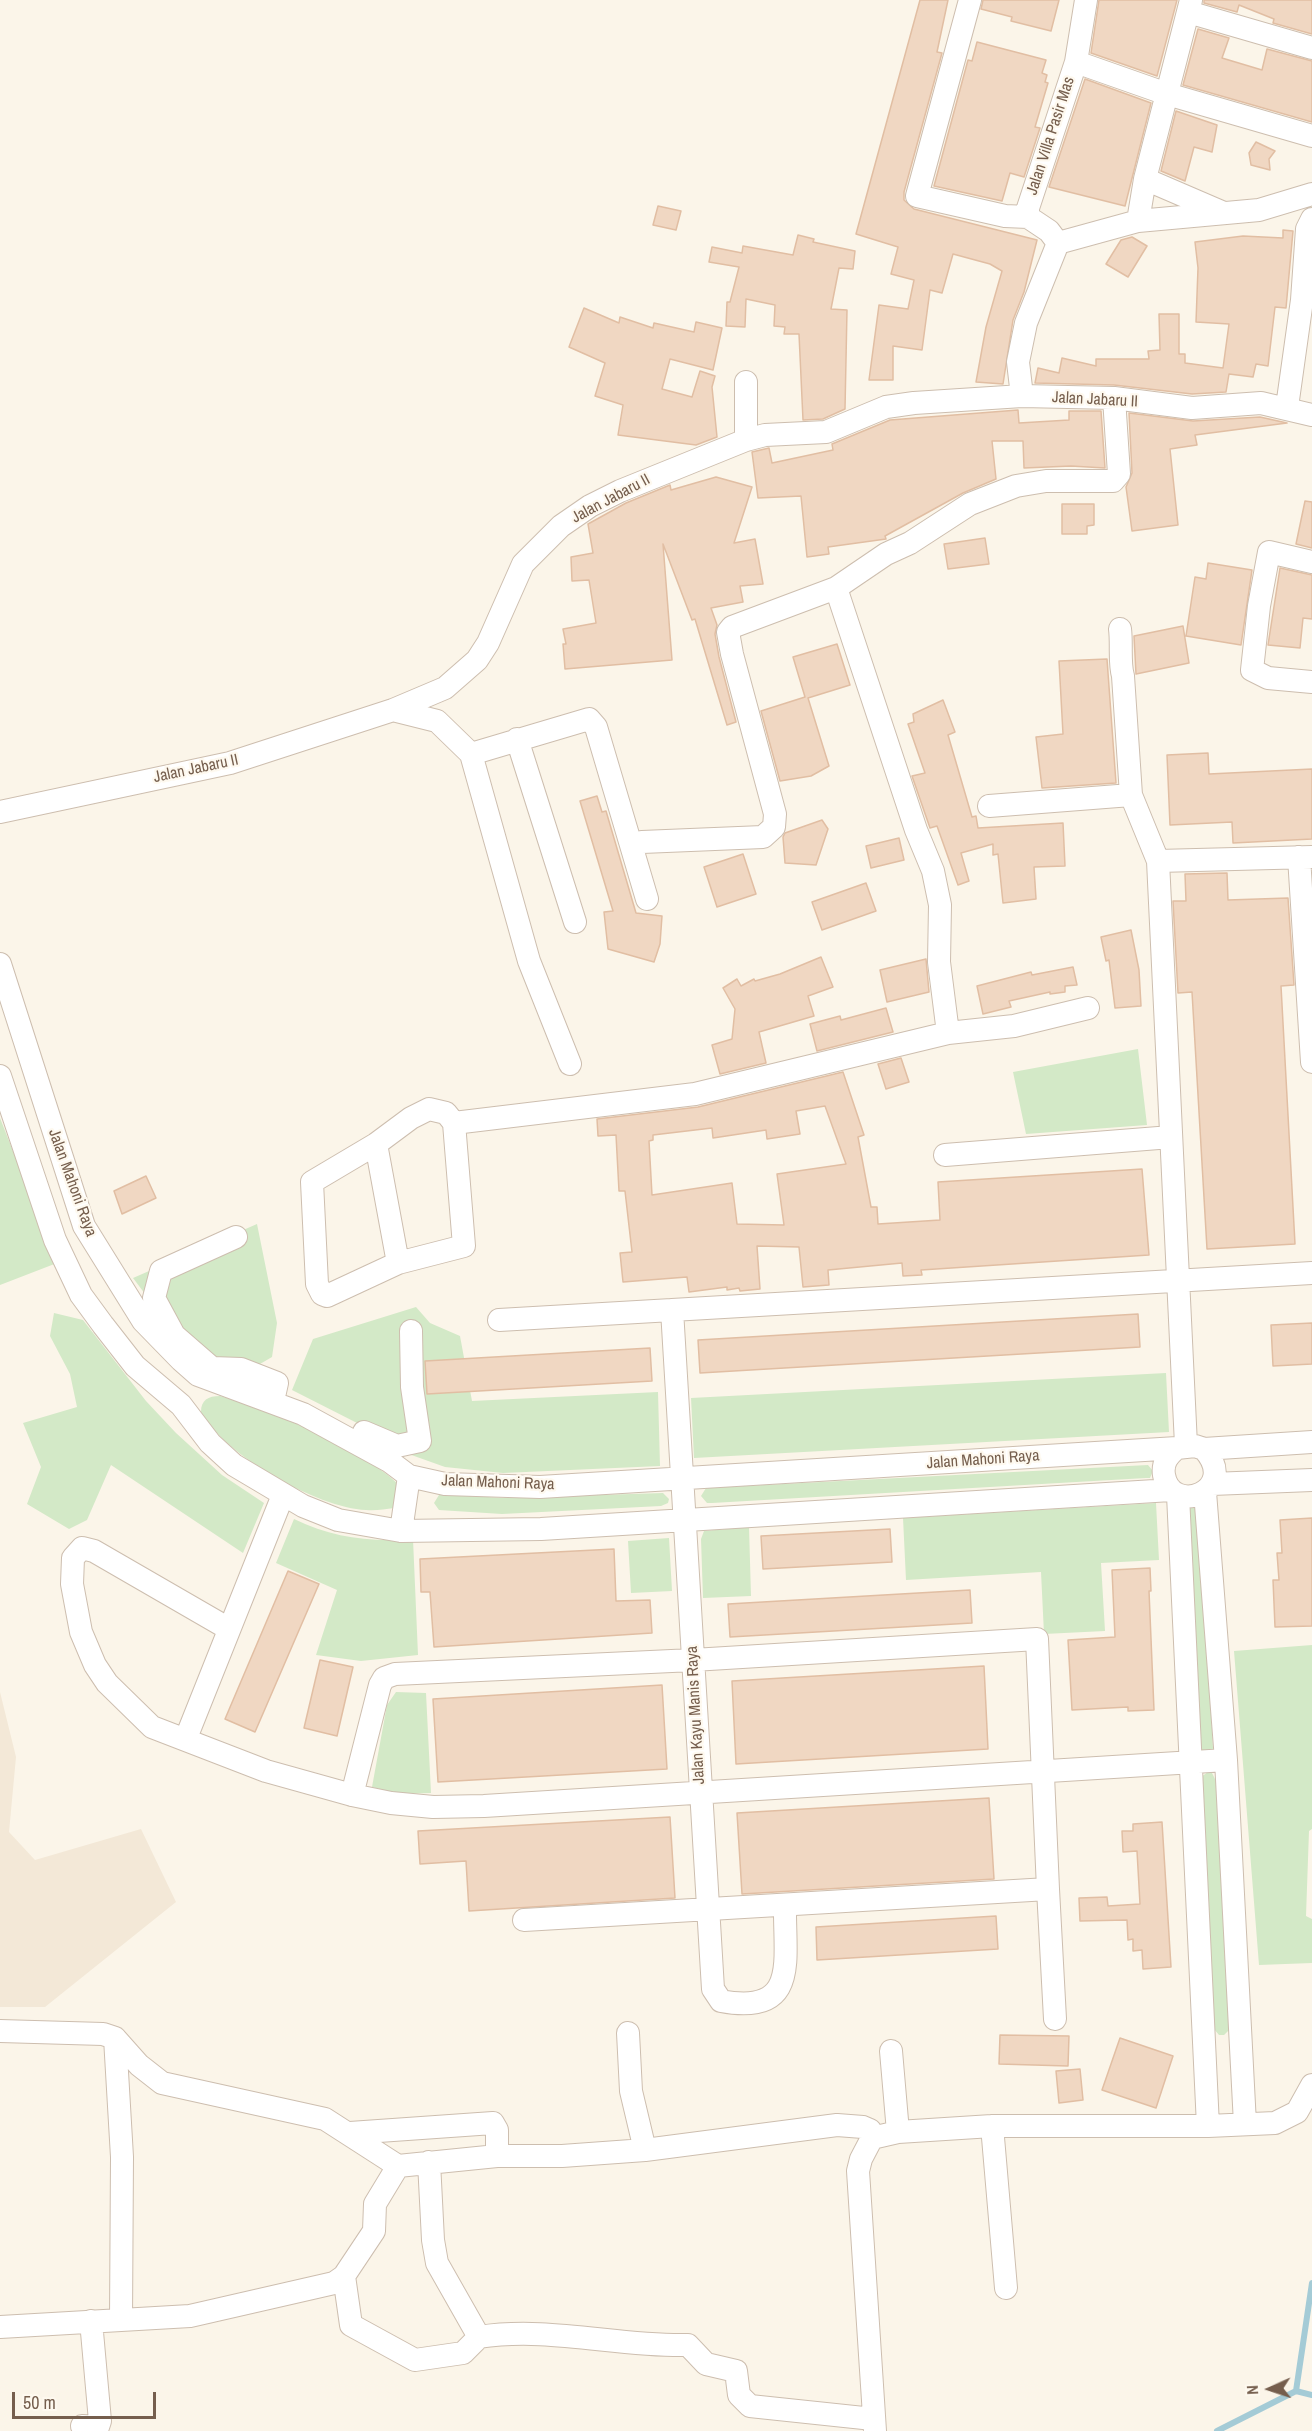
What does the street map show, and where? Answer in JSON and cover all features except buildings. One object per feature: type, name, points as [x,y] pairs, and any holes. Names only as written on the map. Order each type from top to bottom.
[{"type":"street","points":[[970,0],[917,196],[1005,216],[1028,216]]},
{"type":"street","name":"Jalan Villa Pasir Mas","points":[[1058,243],[1049,231],[1028,216],[1030,200],[1076,62],[1086,0]]},
{"type":"street","points":[[1138,221],[1145,179],[1190,6],[1312,48]]},
{"type":"street","points":[[1076,62],[1167,94],[1312,136]]},
{"type":"street","points":[[1145,179],[1226,214]]},
{"type":"street","points":[[1022,396],[1018,363],[1026,323],[1058,243],[1138,221],[1259,210],[1312,194]]},
{"type":"street","points":[[1287,407],[1302,300],[1307,229],[1312,219]]},
{"type":"street","points":[[746,382],[746,440]]},
{"type":"street","name":"Jalan Jabaru II","points":[[0,812],[230,763],[393,710],[445,688],[477,660],[488,643],[523,564],[561,526],[590,506],[620,491],[746,440],[765,435],[826,432],[886,407],[1022,396],[1114,398],[1192,408],[1250,404],[1287,407],[1312,415]]},
{"type":"street","points":[[642,842],[763,837],[774,827],[775,814],[728,632],[732,627],[836,588],[886,554],[910,543],[970,504],[1002,494],[1016,486],[1046,481],[1113,481],[1119,474],[1114,398]]},
{"type":"street","points":[[1312,562],[1269,552],[1259,606],[1252,670],[1268,678],[1312,682]]},
{"type":"street","points":[[836,588],[916,830],[933,871],[940,905],[939,962],[948,1033]]},
{"type":"street","points":[[1120,629],[1123,658],[1120,666],[1123,676],[1131,795],[1158,861],[1189,1447]]},
{"type":"street","points":[[393,710],[437,721],[471,754],[529,961],[570,1064]]},
{"type":"street","points":[[471,754],[589,719],[596,727],[647,900]]},
{"type":"street","points":[[517,740],[575,922]]},
{"type":"street","points":[[989,806],[1131,795]]},
{"type":"street","points":[[1158,861],[1306,857],[1312,1062]]},
{"type":"street","name":"Jalan Mahoni Raya","points":[[0,964],[84,1226],[143,1321],[198,1375],[275,1392],[409,1476],[445,1484],[540,1486],[1189,1447],[1312,1442]]},
{"type":"street","points":[[454,1123],[695,1094],[948,1033],[1014,1026],[1088,1008]]},
{"type":"street","name":"Jalan Mahoni Raya","points":[[0,1076],[39,1198],[59,1251],[81,1294],[135,1366],[181,1405],[210,1443],[234,1465],[283,1495],[338,1520],[401,1531],[542,1529],[1174,1492]]},
{"type":"street","points":[[429,1109],[446,1113],[454,1123],[464,1246],[398,1263],[327,1296],[319,1290],[312,1182],[376,1144],[397,1127],[429,1109]]},
{"type":"street","points":[[945,1155],[1172,1137]]},
{"type":"street","points":[[376,1144],[398,1263]]},
{"type":"street","points":[[236,1237],[161,1270],[154,1298],[174,1335],[212,1368],[241,1369],[275,1392],[397,1446],[420,1441],[412,1387],[411,1331]]},
{"type":"street","points":[[499,1320],[1312,1273]]},
{"type":"street","name":"Jalan Kayu Manis Raya","points":[[672,1310],[707,1909],[713,1989],[721,2001],[734,2003],[764,2001],[777,1994],[783,1980],[785,1905]]},
{"type":"street","points":[[181,1405],[198,1375]]},
{"type":"street","points":[[1189,1447],[1214,1465],[1209,1488],[1245,2124]]},
{"type":"street","points":[[1189,1447],[1165,1462],[1163,1472],[1174,1492],[1208,2126]]},
{"type":"street","points":[[401,1531],[409,1476]]},
{"type":"street","points":[[1174,1492],[1192,1497],[1209,1488],[1312,1480]]},
{"type":"street","points":[[186,1738],[283,1495]]},
{"type":"street","points":[[229,1629],[94,1551],[82,1548],[73,1558],[72,1584],[75,1609],[95,1665],[119,1698],[152,1727],[186,1738],[223,1757],[255,1768],[352,1795],[391,1803],[433,1807],[1042,1773],[1226,1760]]},
{"type":"street","points":[[352,1795],[380,1685],[384,1678],[395,1674],[1037,1640],[1055,2019]]},
{"type":"street","points":[[524,1920],[1048,1889]]},
{"type":"street","points":[[0,2031],[103,2034],[115,2038],[139,2065],[162,2083],[325,2119],[350,2133],[361,2145],[398,2166],[497,2156],[562,2156],[645,2150],[837,2125],[863,2127],[870,2130],[872,2138],[861,2159],[858,2171],[874,2425],[750,2406],[739,2395],[736,2371],[706,2364],[688,2345],[654,2346],[594,2337],[510,2332],[479,2337],[463,2353],[415,2360],[351,2325],[344,2276]]},
{"type":"street","points":[[628,2033],[631,2091],[645,2150]]},
{"type":"street","points":[[115,2038],[122,2157],[121,2320]]},
{"type":"street","points":[[891,2050],[898,2132]]},
{"type":"street","points":[[872,2138],[898,2132],[993,2126],[1208,2126],[1275,2123],[1287,2119],[1304,2104],[1312,2085]]},
{"type":"street","points":[[350,2133],[493,2123],[497,2130],[497,2156]]},
{"type":"street","points":[[993,2126],[1006,2288]]},
{"type":"street","points":[[429,2162],[433,2240],[437,2263],[479,2337]]},
{"type":"street","points":[[0,2327],[190,2316],[334,2283],[344,2276],[374,2231],[375,2204],[398,2166]]},
{"type":"street","points":[[82,2426],[98,2427],[100,2421],[91,2321]]},
{"type":"shaded area","points":[[0,1692],[16,1757],[9,1832],[35,1860],[141,1829],[176,1902],[45,2007],[0,2007]]},
{"type":"green space","points":[[1138,1049],[1147,1125],[1026,1134],[1013,1072]]},
{"type":"green space","points":[[0,1118],[57,1263],[0,1285]]},
{"type":"green space","points":[[257,1224],[277,1323],[272,1357],[248,1371],[210,1364],[173,1331],[133,1278]]},
{"type":"green space","points":[[416,1307],[430,1323],[460,1336],[472,1401],[658,1392],[660,1466],[503,1473],[445,1467],[403,1452],[361,1425],[292,1390],[313,1339]]},
{"type":"green space","points":[[54,1313],[83,1320],[146,1401],[176,1433],[222,1475],[264,1503],[243,1553],[111,1465],[87,1520],[69,1529],[27,1504],[41,1467],[23,1423],[77,1407],[70,1374],[50,1336]]},
{"type":"green space","points":[[1166,1373],[1169,1432],[694,1458],[691,1398]]},
{"type":"green space","points":[[220,1396],[289,1421],[362,1457],[399,1485],[394,1508],[366,1510],[346,1507],[323,1500],[274,1476],[230,1445],[201,1412],[202,1404],[206,1400]]},
{"type":"green space","points":[[1148,1465],[1153,1471],[1150,1478],[712,1503],[707,1503],[701,1496],[706,1488]]},
{"type":"green space","points":[[663,1493],[669,1499],[668,1503],[661,1506],[502,1514],[439,1510],[434,1503],[439,1495],[444,1494],[502,1498]]},
{"type":"green space","points":[[1156,1503],[1159,1560],[1101,1563],[1105,1631],[1044,1634],[1041,1572],[906,1580],[903,1518]]},
{"type":"green space","points":[[1192,1505],[1197,1507],[1200,1515],[1213,1748],[1213,1751],[1198,1753],[1188,1507]]},
{"type":"green space","points":[[294,1519],[323,1531],[352,1537],[381,1540],[413,1539],[418,1655],[361,1661],[316,1655],[337,1590],[276,1563]]},
{"type":"green space","points":[[749,1527],[751,1596],[703,1598],[701,1539],[704,1531]]},
{"type":"green space","points":[[669,1538],[672,1591],[631,1593],[628,1541]]},
{"type":"green space","points":[[1312,1645],[1312,1829],[1309,1831],[1306,1916],[1312,1919],[1312,1963],[1259,1965],[1234,1651]]},
{"type":"green space","points":[[396,1692],[426,1693],[431,1793],[398,1794],[372,1787],[387,1705]]},
{"type":"green space","points":[[1208,1772],[1212,1773],[1216,1781],[1229,2030],[1224,2035],[1219,2035],[1214,2029],[1201,1777]]},
{"type":"waterway","points":[[1217,2431],[1296,2391],[1312,2283]]},
{"type":"waterway","points":[[1296,2391],[1312,2395]]}]
